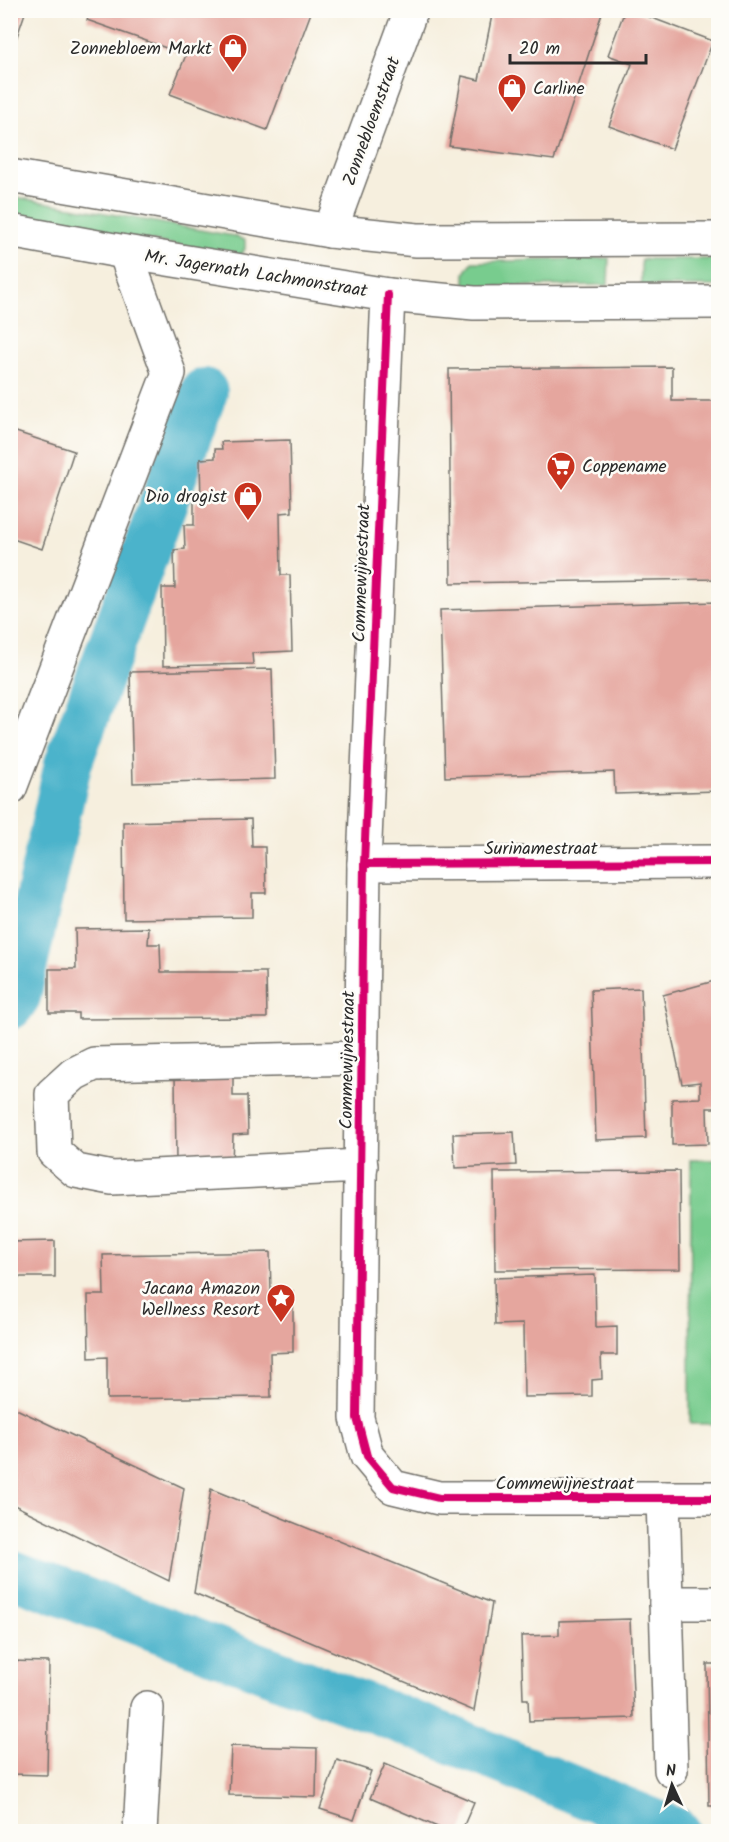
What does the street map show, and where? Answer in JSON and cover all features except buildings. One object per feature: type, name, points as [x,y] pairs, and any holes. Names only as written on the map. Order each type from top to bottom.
[{"type":"street","name":"Zonnebloemstraat","points":[[330,231],[411,10]]},
{"type":"street","points":[[10,176],[330,231],[417,240],[718,238]]},
{"type":"street","name":"Mr. Jagernath Lachmonstraat","points":[[10,231],[388,295],[474,303],[718,302]]},
{"type":"street","points":[[10,788],[169,373],[125,252]]},
{"type":"street","name":"Commewijnestraat","points":[[388,295],[364,864],[357,1418],[367,1456],[393,1487],[439,1498],[718,1498]]},
{"type":"street","name":"Surinamestraat","points":[[364,864],[718,861]]},
{"type":"street","points":[[361,1166],[112,1178],[76,1170],[54,1152],[52,1094],[74,1074],[94,1064],[362,1058]]},
{"type":"street","points":[[663,1498],[671,1770]]},
{"type":"street","points":[[666,1603],[718,1603]]},
{"type":"street","points":[[140,1832],[147,1708]]},
{"type":"green space","points":[[10,196],[234,236],[245,240],[245,249],[240,256],[11,217]]},
{"type":"green space","points":[[609,258],[608,285],[465,287],[465,273],[472,262]]},
{"type":"green space","points":[[641,259],[718,259],[718,286],[641,286]]},
{"type":"green space","points":[[691,1160],[718,1160],[718,1424],[690,1424]]},
{"type":"waterway","points":[[10,1006],[17,996],[68,764],[204,392]]},
{"type":"waterway","points":[[10,1573],[425,1729],[677,1832]]},
{"type":"cycle path","points":[[388,295],[364,864],[357,1418],[367,1456],[393,1487],[439,1498],[718,1498]]},
{"type":"cycle path","points":[[364,864],[718,862]]},
{"type":"place","name":"Zonnebloem Markt","points":[[233,74]]},
{"type":"place","name":"Carline","points":[[512,114]]},
{"type":"place","name":"Coppename","points":[[561,492]]},
{"type":"place","name":"Dio drogist","points":[[248,522]]},
{"type":"place","name":"Jacana Amazon Wellness Resort","points":[[281,1324]]}]
